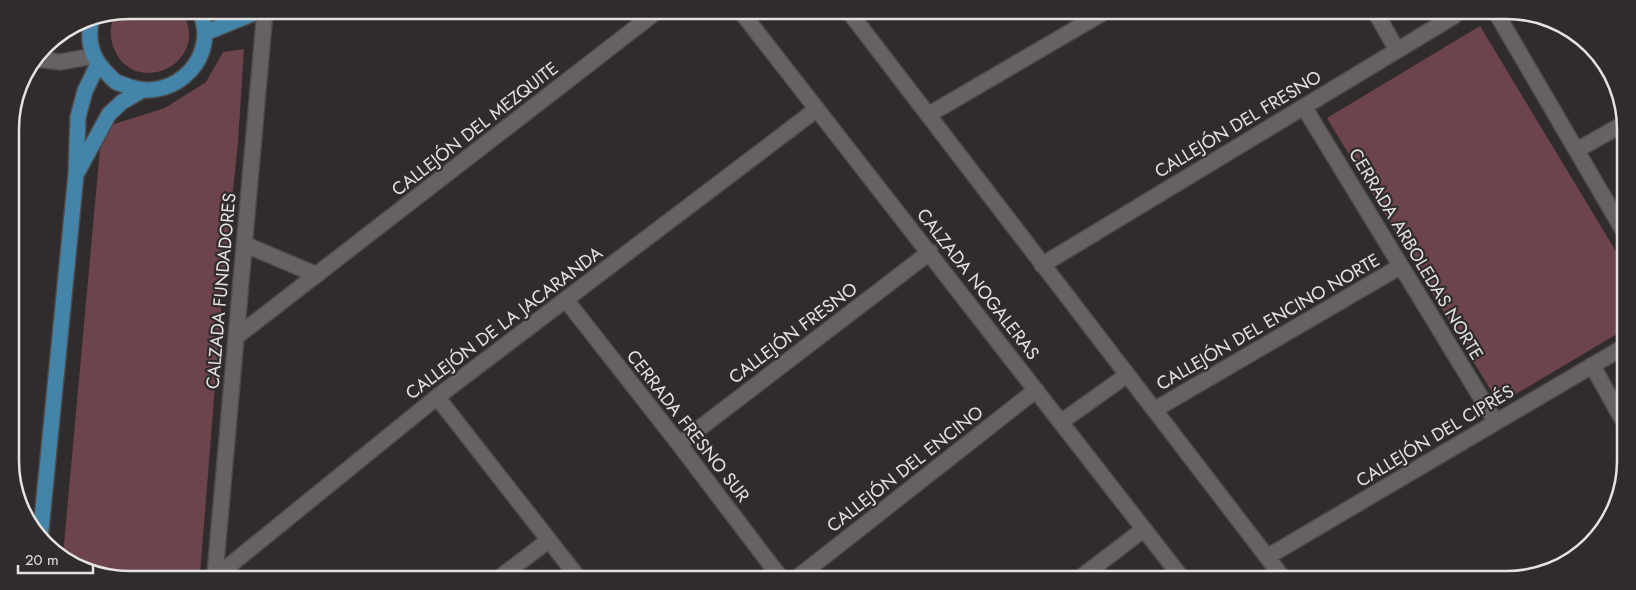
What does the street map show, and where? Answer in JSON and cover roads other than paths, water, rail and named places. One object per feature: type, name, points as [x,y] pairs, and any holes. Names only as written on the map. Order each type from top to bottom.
[{"type":"main road","points":[[76,174],[108,114],[122,102],[142,91],[161,89],[178,82],[192,69],[202,52],[205,33],[202,19]]},
{"type":"main road","points":[[205,33],[239,19]]},
{"type":"main road","points":[[89,26],[90,42],[96,60],[117,82],[142,91]]},
{"type":"main road","points":[[41,528],[76,174],[78,117],[96,60]]},
{"type":"street","name":"CALZADA FUNDADORES","points":[[217,571],[264,19]]},
{"type":"street","name":"CALLEJÓN DEL MEZQUITE","points":[[236,337],[647,19]]},
{"type":"street","name":"CALZADA NOGALERAS","points":[[747,19],[1177,571]]},
{"type":"street","points":[[855,19],[1278,571]]},
{"type":"street","points":[[928,115],[1092,19]]},
{"type":"street","points":[[1379,19],[1397,50]]},
{"type":"street","name":"CALLEJÓN DEL FRESNO","points":[[1042,265],[1449,19]]},
{"type":"street","points":[[1500,19],[1617,220]]},
{"type":"street","points":[[43,60],[60,62],[96,60]]},
{"type":"street","name":"CERRADA ARBOLEDAS NORTE","points":[[1304,107],[1496,422]]},
{"type":"street","name":"CALLEJÓN DE LA JACARANDA","points":[[221,571],[437,397],[818,109]]},
{"type":"street","points":[[1577,150],[1617,128]]},
{"type":"street","points":[[244,244],[317,275]]},
{"type":"street","name":"CALLEJÓN FRESNO","points":[[679,444],[930,252]]},
{"type":"street","name":"CALLEJÓN DEL ENCINO NORTE","points":[[1154,410],[1401,266]]},
{"type":"street","name":"CERRADA FRESNO SUR","points":[[566,300],[775,571]]},
{"type":"street","name":"CALLEJÓN DEL CIPRÉS","points":[[1267,557],[1617,351]]},
{"type":"street","points":[[1592,365],[1617,410]]},
{"type":"street","points":[[1061,422],[1127,375]]},
{"type":"street","name":"CALLEJÓN DEL ENCINO","points":[[806,571],[1036,390]]},
{"type":"street","points":[[437,397],[573,571]]},
{"type":"street","points":[[1089,571],[1144,529]]},
{"type":"street","points":[[509,571],[549,540]]}]
